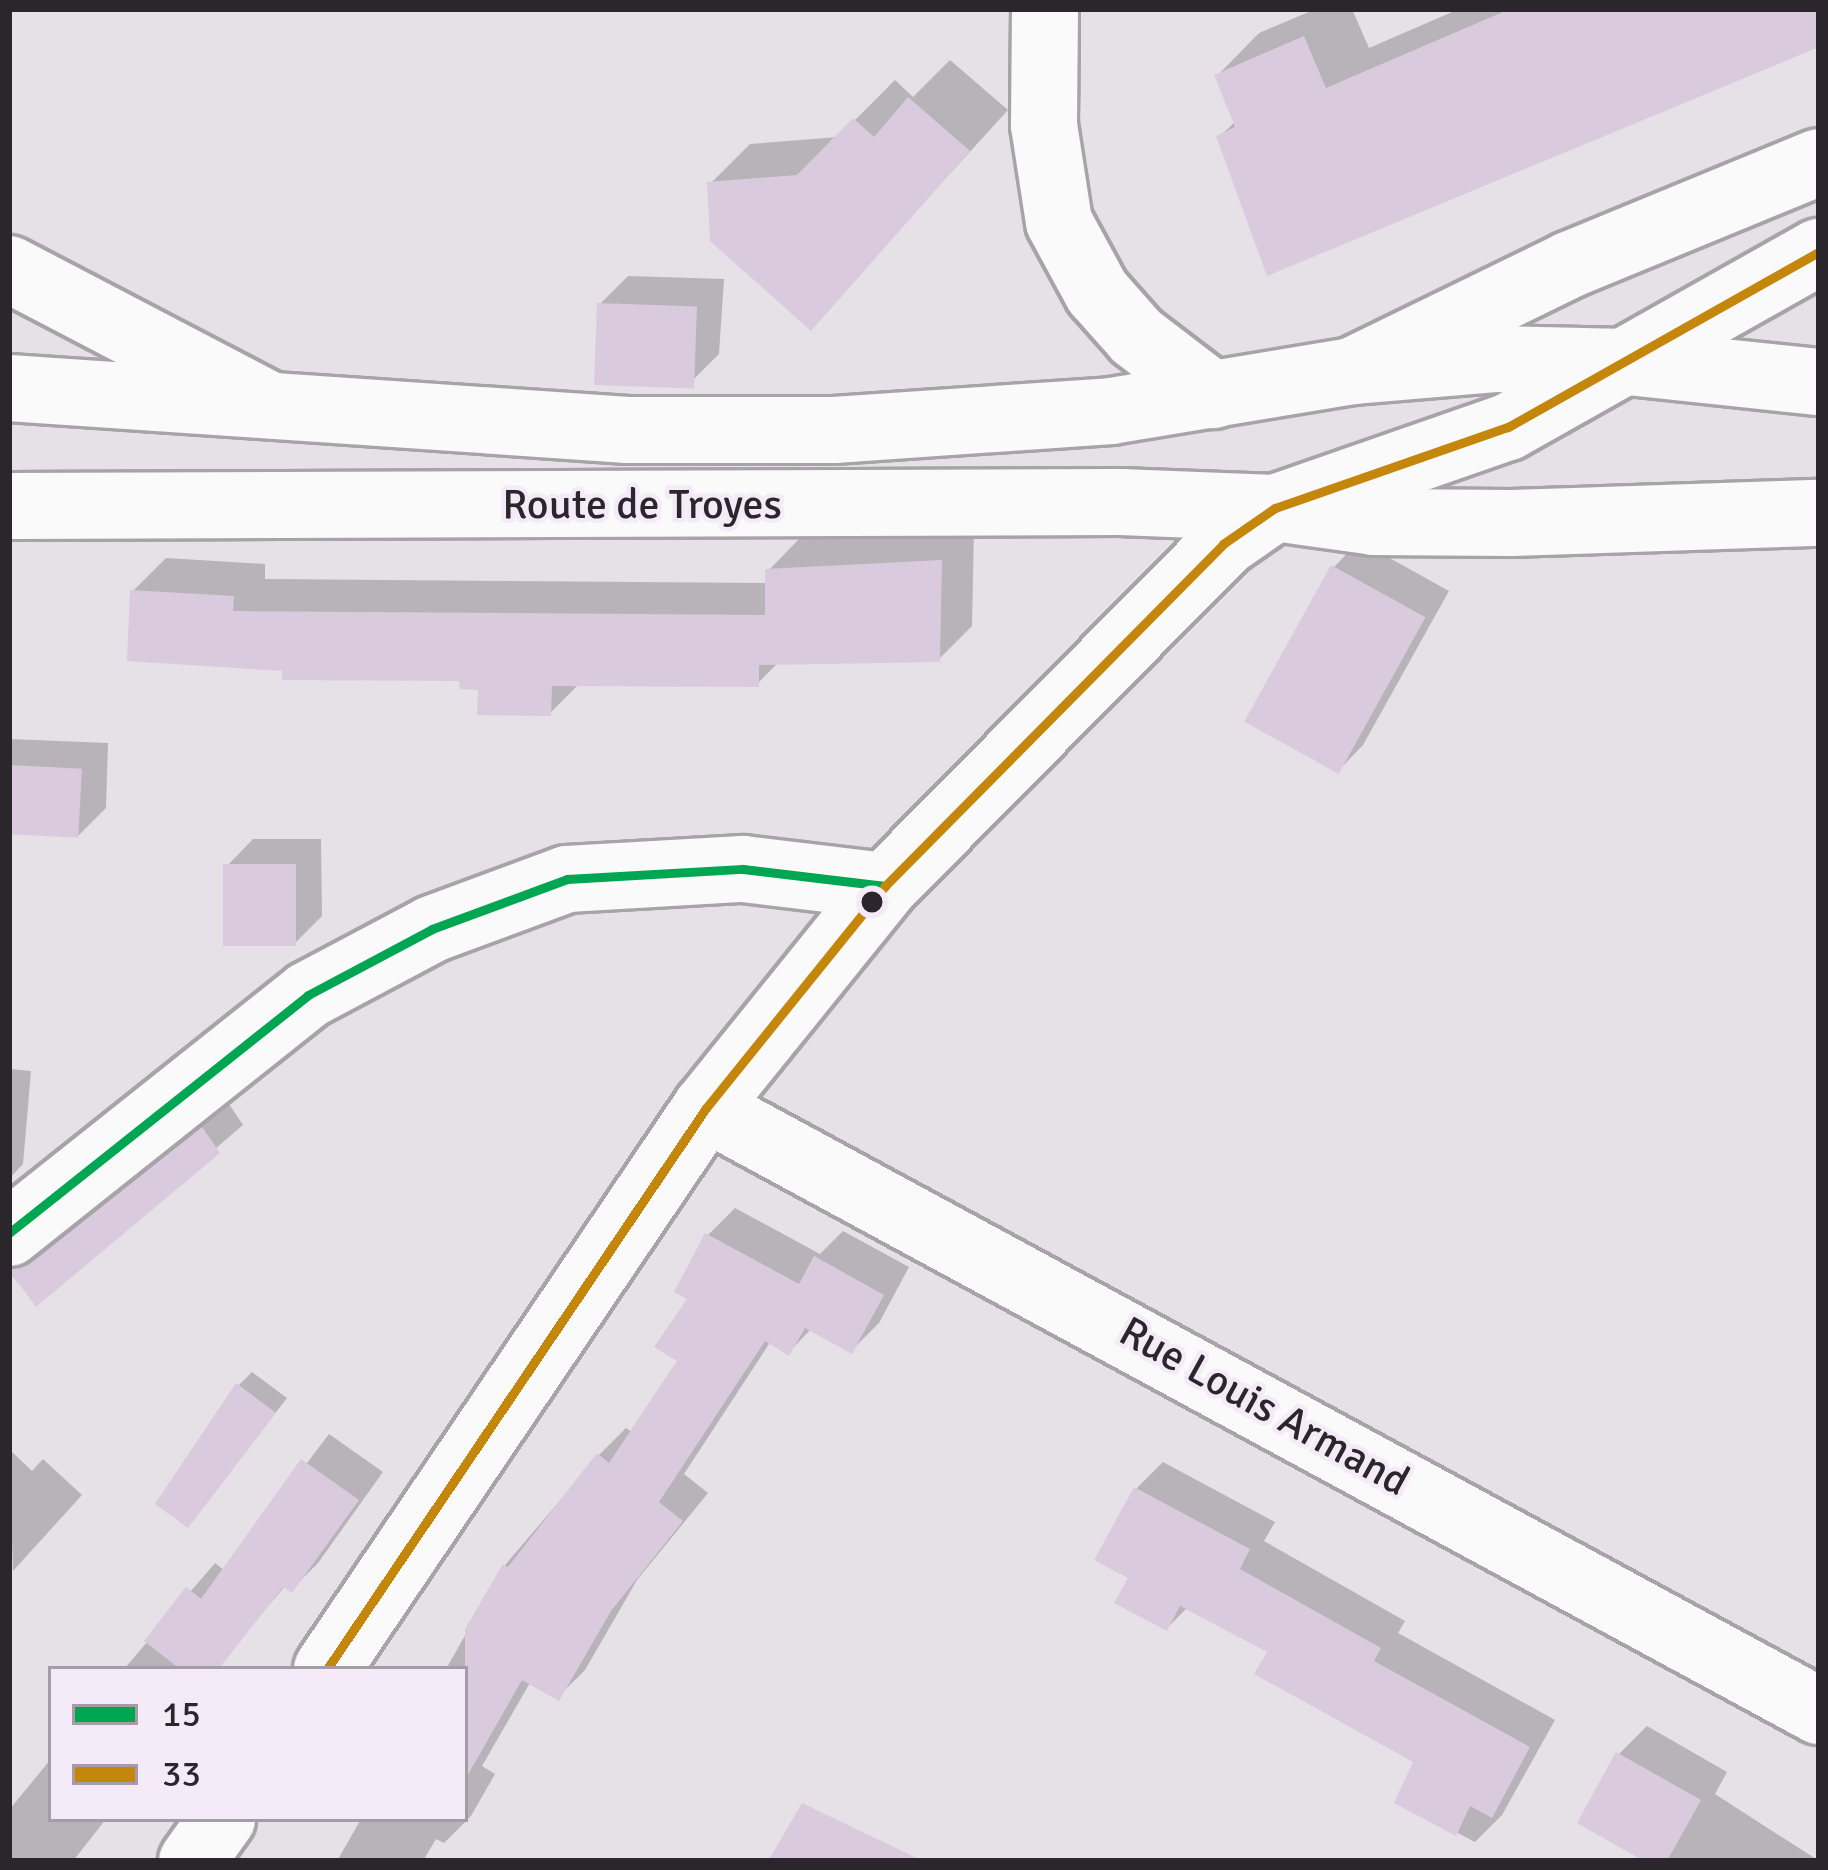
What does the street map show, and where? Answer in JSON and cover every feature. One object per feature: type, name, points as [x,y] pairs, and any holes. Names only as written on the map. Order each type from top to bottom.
[{"type":"main road","points":[[1045,9],[1044,125],[1059,222],[1097,292],[1137,337],[1213,395]]},
{"type":"main road","points":[[1352,371],[1569,265],[1819,162]]},
{"type":"main road","points":[[329,1666],[706,1108],[885,886],[1163,602],[1275,508],[1460,448],[1628,362],[1819,252]]},
{"type":"main road","points":[[9,269],[263,402]]},
{"type":"main road","points":[[9,388],[628,430],[834,430],[1213,395],[1352,371],[1494,359],[1628,362],[1819,382]]},
{"type":"main road","name":"Route de Troyes","points":[[9,506],[1275,508]]},
{"type":"main road","points":[[1275,508],[1396,522],[1819,513]]},
{"type":"main road","points":[[9,1233],[308,995],[431,929],[567,879],[743,869],[885,886]]},
{"type":"main road","name":"Rue Louis Armand","points":[[706,1108],[1819,1711]]},
{"type":"main road","points":[[192,1861],[220,1822]]},
{"type":"building","points":[[1510,9],[1819,9],[1819,47],[1267,276],[1216,136],[1235,127],[1214,75],[1304,36],[1326,88]]},
{"type":"building","points":[[908,97],[970,151],[811,331],[710,241],[707,182],[797,175],[853,118],[874,137]]},
{"type":"building","points":[[597,303],[697,306],[694,388],[594,385]]},
{"type":"building","points":[[942,560],[940,662],[759,665],[759,687],[552,686],[551,716],[477,715],[478,690],[460,689],[459,681],[282,680],[282,671],[127,661],[130,590],[234,596],[233,611],[765,615],[765,569]]},
{"type":"building","points":[[1331,565],[1425,617],[1339,774],[1244,722]]},
{"type":"building","points":[[9,765],[82,769],[78,838],[9,834]]},
{"type":"building","points":[[223,864],[296,864],[296,946],[223,946]]},
{"type":"building","points":[[202,1127],[220,1153],[36,1307],[9,1270],[32,1262]]},
{"type":"building","points":[[705,1233],[799,1284],[814,1256],[884,1295],[852,1354],[805,1328],[789,1356],[765,1341],[659,1502],[683,1521],[611,1611],[559,1701],[522,1680],[468,1775],[465,1629],[503,1564],[508,1567],[597,1453],[609,1463],[677,1361],[654,1347],[687,1299],[674,1292]]},
{"type":"building","points":[[236,1383],[276,1413],[188,1528],[155,1504]]},
{"type":"building","points":[[301,1459],[359,1500],[292,1593],[283,1587],[221,1666],[176,1666],[144,1641],[186,1587],[201,1599]]},
{"type":"building","points":[[1134,1487],[1250,1549],[1240,1569],[1381,1648],[1374,1661],[1530,1747],[1492,1818],[1470,1806],[1456,1836],[1394,1803],[1413,1762],[1254,1674],[1267,1652],[1180,1606],[1167,1631],[1114,1603],[1128,1578],[1094,1560]]},
{"type":"building","points":[[1616,1752],[1701,1800],[1667,1861],[1644,1861],[1577,1823]]},
{"type":"building","points":[[802,1803],[923,1861],[768,1861]]},
{"type":"transit line","name":"33","points":[[329,1666],[706,1108],[885,886],[1223,544],[1275,508],[1508,427],[1819,252]]},
{"type":"transit line","name":"15","points":[[9,1233],[308,995],[432,929],[567,879],[743,869],[885,886]]}]
